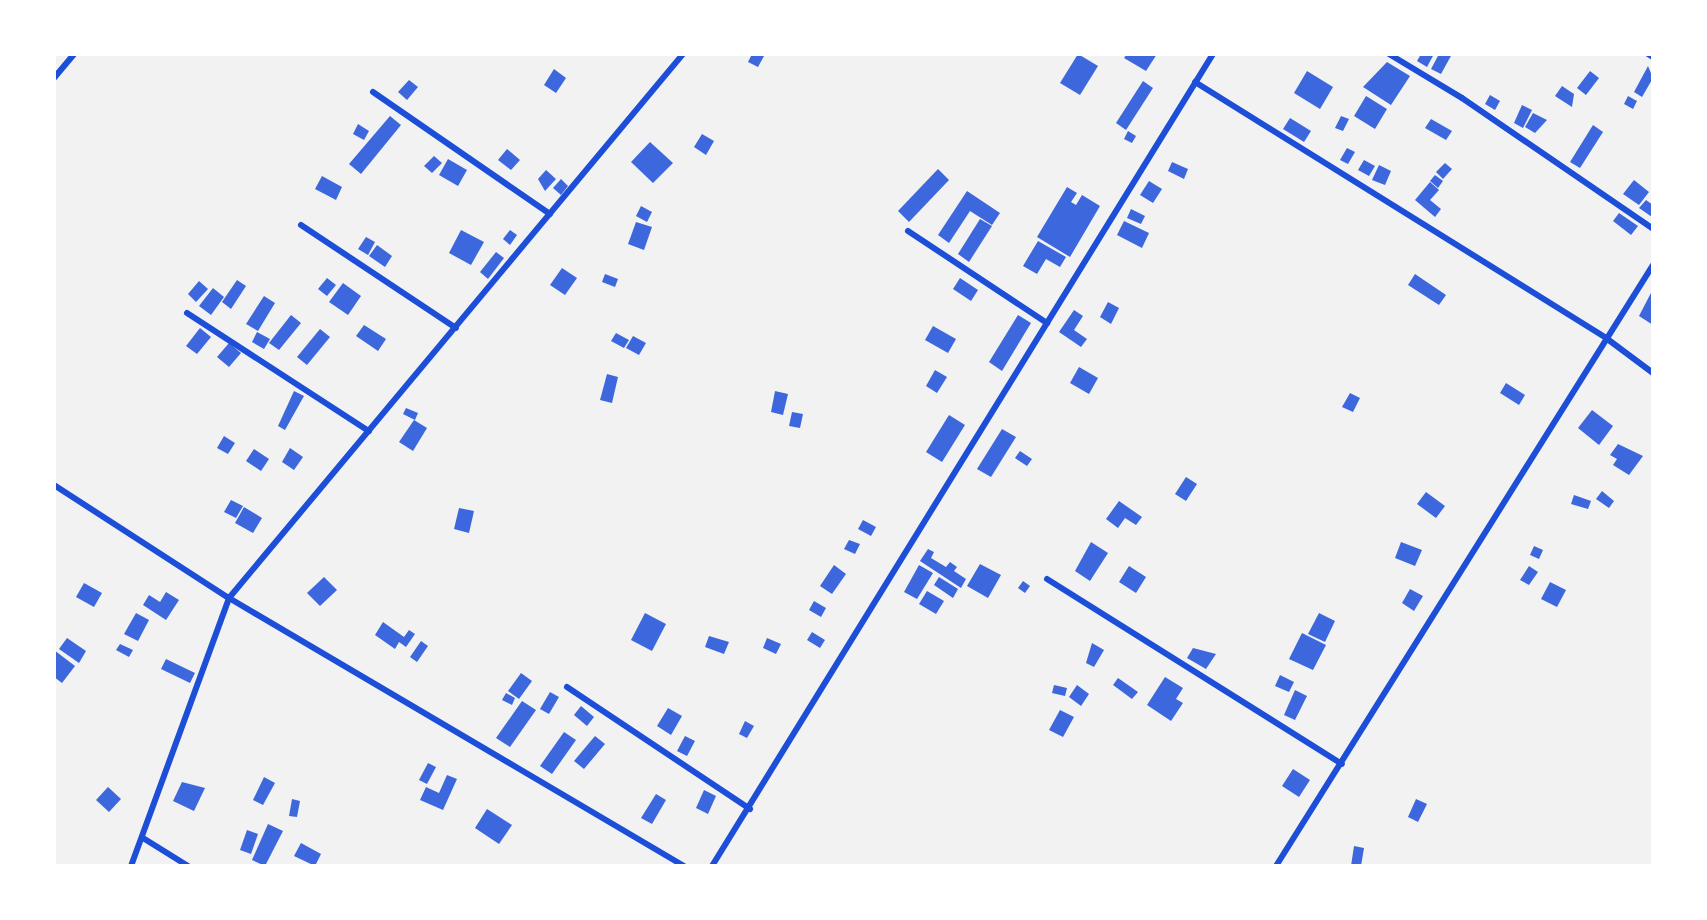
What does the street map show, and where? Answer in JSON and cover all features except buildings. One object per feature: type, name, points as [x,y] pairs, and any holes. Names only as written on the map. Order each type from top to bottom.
[{"type":"street","points":[[54,78],[74,54]]},
{"type":"street","points":[[131,866],[229,597],[683,54]]},
{"type":"street","points":[[712,866],[750,809],[1213,54]]},
{"type":"street","points":[[1389,54],[1462,98],[1653,229]]},
{"type":"street","points":[[1648,54],[1653,57]]},
{"type":"street","points":[[1195,82],[1606,338],[1653,373]]},
{"type":"street","points":[[373,92],[550,214]]},
{"type":"street","points":[[301,225],[456,328]]},
{"type":"street","points":[[908,231],[1047,323]]},
{"type":"street","points":[[1276,866],[1653,265]]},
{"type":"street","points":[[187,313],[369,431]]},
{"type":"street","points":[[54,485],[229,597],[684,866]]},
{"type":"street","points":[[1047,579],[1342,764]]},
{"type":"street","points":[[567,687],[750,809]]},
{"type":"street","points":[[143,838],[188,866]]}]
